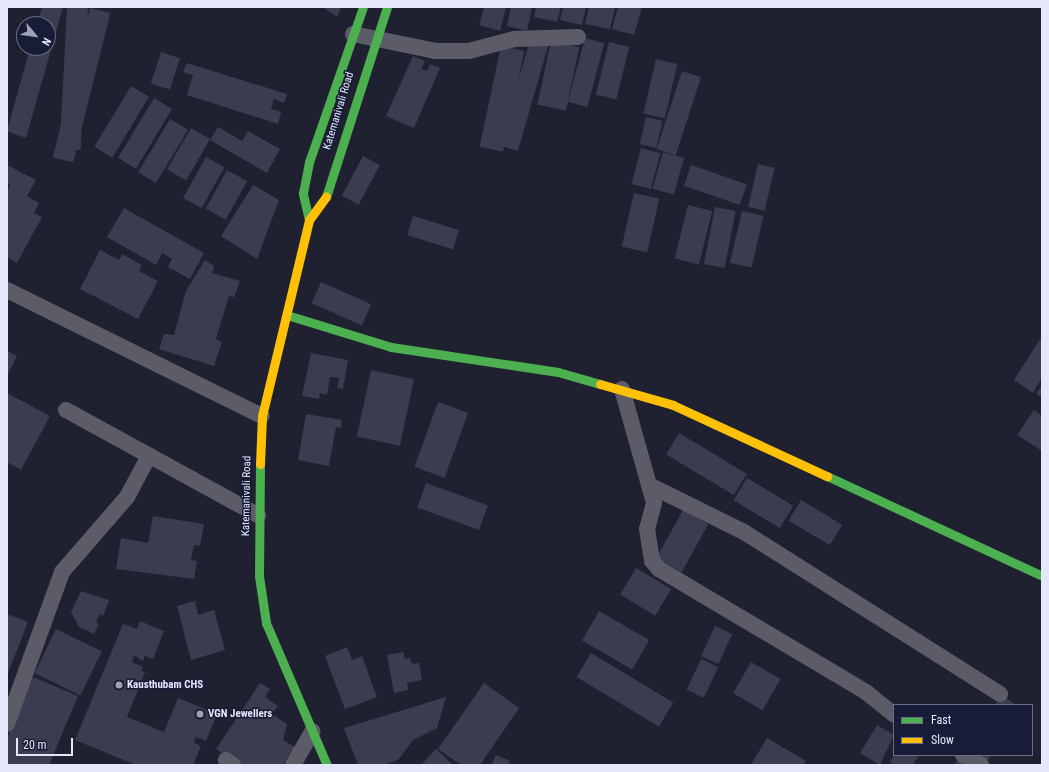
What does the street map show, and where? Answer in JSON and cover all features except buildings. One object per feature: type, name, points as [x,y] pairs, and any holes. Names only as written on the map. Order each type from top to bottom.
[{"type":"main road","name":"Katemanivali Road","points":[[310,220],[303,193],[309,162],[352,34],[363,7]]},
{"type":"main road","name":"Katemanivali Road","points":[[327,765],[313,730],[282,666],[266,623],[259,576],[258,515],[262,416],[310,220],[326,198],[374,40],[387,7]]},
{"type":"main road","points":[[286,315],[391,347],[558,372],[622,389],[673,405],[1042,576]]},
{"type":"street","points":[[352,34],[374,40],[436,51],[469,51],[514,39],[578,37]]},
{"type":"street","points":[[7,290],[262,416]]},
{"type":"street","points":[[622,389],[654,503],[647,529],[648,552],[659,569],[859,688],[893,713]]},
{"type":"street","points":[[66,410],[258,515]]},
{"type":"street","points":[[7,724],[62,572],[127,497],[149,456]]},
{"type":"street","points":[[649,485],[744,532],[1000,694]]},
{"type":"street","points":[[293,765],[313,730]]},
{"type":"street","points":[[965,756],[981,765]]},
{"type":"traffic: fast","points":[[309,220],[303,193],[309,162],[363,7]]},
{"type":"traffic: fast","points":[[326,197],[387,7]]},
{"type":"traffic: fast","points":[[287,315],[391,347],[558,372],[600,384]]},
{"type":"traffic: fast","points":[[260,464],[259,576],[266,623],[327,765]]},
{"type":"traffic: fast","points":[[827,476],[1042,576]]},
{"type":"traffic: slow","points":[[260,464],[262,416],[309,220],[326,197]]},
{"type":"traffic: slow","points":[[600,384],[673,405],[827,476]]},
{"type":"place","name":"Kausthubam CHS","points":[[119,685]]},
{"type":"place","name":"VGN Jewellers","points":[[200,714]]}]
